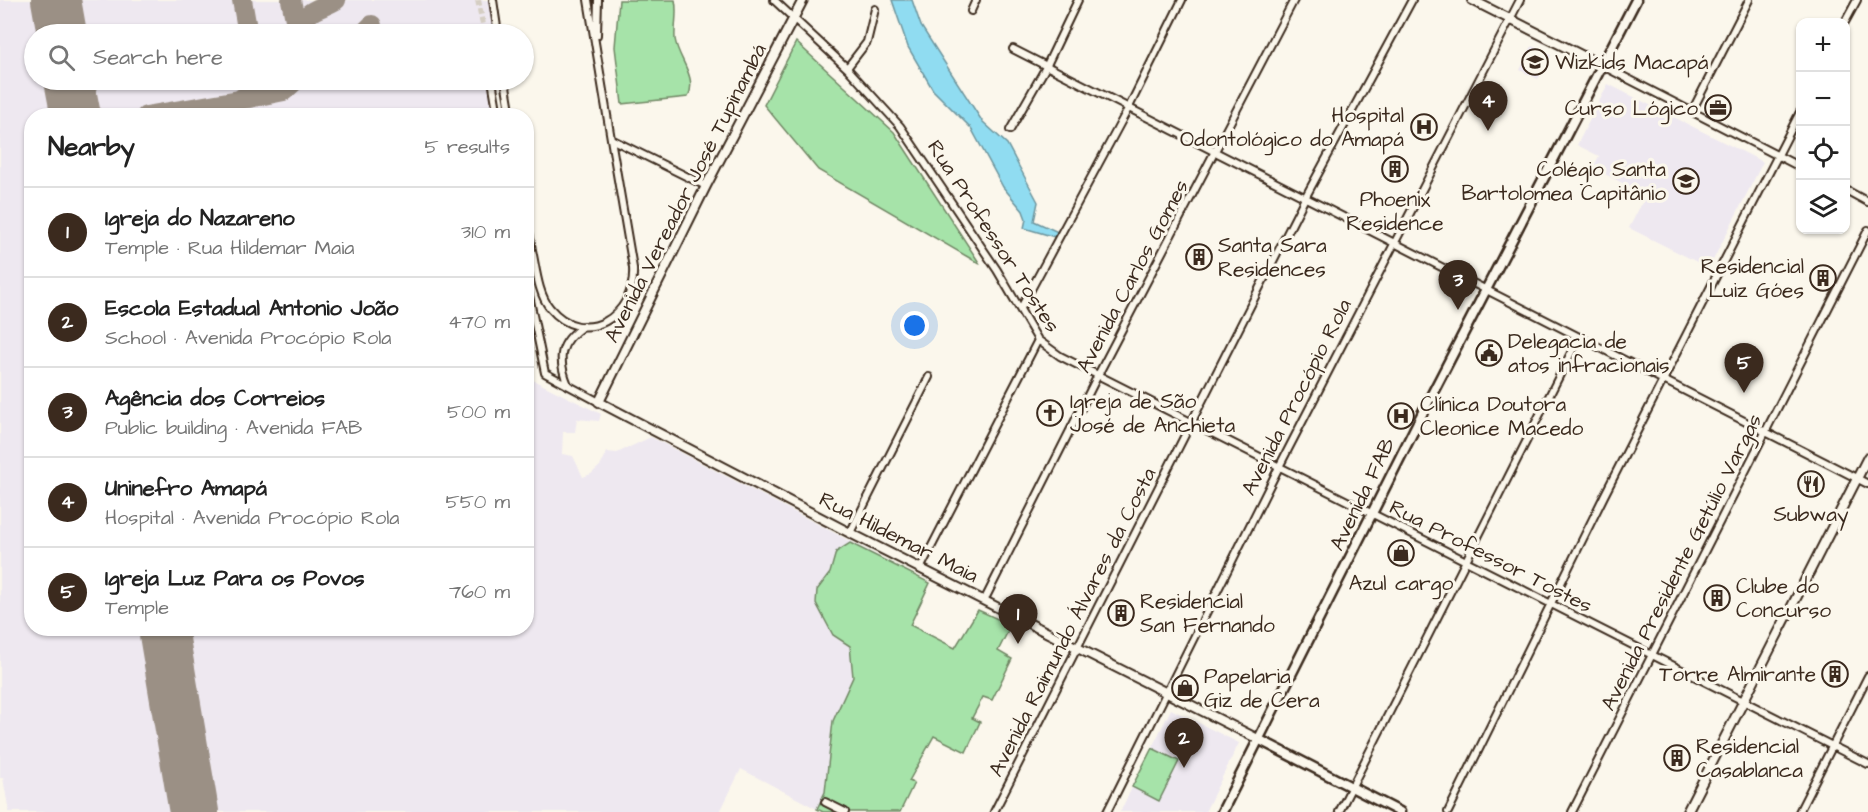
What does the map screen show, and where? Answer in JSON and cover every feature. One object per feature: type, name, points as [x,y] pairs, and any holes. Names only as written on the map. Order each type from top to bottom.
[{"type":"main road","name":"Avenida FAB","points":[[1222,812],[1486,289],[1636,0]]},
{"type":"main road","name":"Rua Hildemar Maia","points":[[1258,739],[1400,812]]},
{"type":"street","points":[[493,0],[497,24]]},
{"type":"street","points":[[534,258],[544,299],[563,320],[583,326],[608,321],[626,305],[634,283],[588,0]]},
{"type":"street","points":[[596,41],[599,17],[598,0]]},
{"type":"street","name":"Rua Professor Tostes","points":[[774,0],[847,68],[919,151],[1021,308],[1038,340],[1075,365],[1868,764]]},
{"type":"street","name":"Avenida Vereador José Tupinambá","points":[[599,402],[706,186],[803,0]]},
{"type":"street","points":[[971,11],[976,0]]},
{"type":"street","points":[[1010,130],[1046,67],[1078,0]]},
{"type":"street","points":[[1021,308],[1129,107],[1182,0]]},
{"type":"street","name":"Avenida Carlos Gomes","points":[[984,601],[1098,375],[1294,0]]},
{"type":"street","name":"Avenida Raimundo Álvares da Costa","points":[[994,812],[1305,198],[1412,0]]},
{"type":"street","points":[[1472,0],[1796,166]]},
{"type":"street","name":"Avenida Procópio Rola","points":[[1107,812],[1168,694],[1279,467],[1520,0]]},
{"type":"street","points":[[1692,111],[1749,0]]},
{"type":"street","points":[[1847,18],[1857,0]]},
{"type":"street","points":[[847,68],[867,42],[875,9]]},
{"type":"street","points":[[1013,49],[1868,484]]},
{"type":"street","points":[[494,90],[497,108]]},
{"type":"street","points":[[507,90],[510,108]]},
{"type":"street","points":[[1449,812],[1663,381],[1796,120]]},
{"type":"street","points":[[611,139],[706,186]]},
{"type":"street","points":[[1850,193],[1868,202]]},
{"type":"street","name":"Avenida Presidente Getúlio Vargas","points":[[1572,812],[1868,230]]},
{"type":"street","name":"Rua Hildemar Maia","points":[[534,320],[545,373],[920,569],[1258,739]]},
{"type":"street","points":[[568,386],[563,373],[562,350],[566,340],[583,326]]},
{"type":"street","points":[[1339,812],[1579,337]]},
{"type":"street","points":[[920,569],[1038,340]]},
{"type":"street","points":[[850,533],[929,377]]},
{"type":"street","points":[[1687,812],[1868,457]]},
{"type":"street","points":[[1799,812],[1868,676]]},
{"type":"street","points":[[825,802],[845,812]]},
{"type":"shaded area","points":[[0,0],[491,0],[495,24],[24,24],[24,90],[491,90],[494,108],[24,108],[24,636],[534,636],[534,380],[601,414],[599,421],[577,419],[575,432],[563,432],[562,454],[573,456],[583,477],[591,474],[601,465],[607,452],[617,453],[651,437],[930,583],[817,809],[741,769],[720,812],[9,812],[3,778],[0,778]]},
{"type":"shaded area","name":"Wizkids Macapá","points":[[1532,46],[1551,55],[1538,79],[1520,70]]},
{"type":"shaded area","name":"Colégio Santa Bartolomea Capitânio","points":[[1608,84],[1763,162],[1709,268],[1629,228],[1646,195],[1593,168],[1599,156],[1577,145]]},
{"type":"shaded area","name":"Hospital Odontológico do Amapá","points":[[1415,114],[1439,125],[1432,140],[1408,129]]},
{"type":"shaded area","points":[[1171,709],[1239,743],[1205,812],[1120,812]]},
{"type":"green space","points":[[619,0],[675,0],[675,39],[691,82],[688,97],[622,104],[615,47]]},
{"type":"green space","points":[[796,42],[894,132],[980,264],[818,170],[764,105]]},
{"type":"green space","points":[[850,543],[930,583],[910,625],[955,648],[978,610],[1011,625],[998,651],[1012,659],[992,700],[983,697],[972,718],[980,722],[966,752],[934,736],[909,781],[914,783],[900,812],[823,812],[817,809],[825,792],[833,721],[853,677],[850,646],[833,635],[816,603],[817,590],[830,573],[836,552]]},
{"type":"green space","points":[[1152,748],[1179,761],[1159,801],[1132,787]]},
{"type":"water","points":[[892,0],[912,0],[921,26],[982,121],[1007,144],[1038,202],[1034,221],[1058,232],[1055,237],[1024,228],[1026,219],[1023,211],[1003,187],[971,128],[933,90],[908,47]]},
{"type":"taxiway","points":[[242,0],[246,24]]},
{"type":"taxiway","points":[[291,0],[296,24]]},
{"type":"taxiway","points":[[302,24],[313,11],[336,0]]},
{"type":"taxiway","points":[[192,108],[239,100],[250,90]]},
{"type":"taxiway","points":[[239,100],[285,90]]},
{"type":"taxiway","points":[[72,94],[82,108]]},
{"type":"runway","points":[[56,0],[60,24]]},
{"type":"runway","points":[[71,90],[74,108]]},
{"type":"runway","points":[[164,636],[194,812]]},
{"type":"tunnel","points":[[478,0],[483,24]]},
{"type":"place","name":"Wizkids Macapá","points":[[1535,62]]},
{"type":"place","name":"Curso Lógico","points":[[1718,108]]},
{"type":"place","name":"Hospital Odontológico do Amapá","points":[[1424,127]]},
{"type":"place","name":"Uninefro Amapá","points":[[1488,131]]},
{"type":"place","name":"Phoenix Residence","points":[[1395,169]]},
{"type":"place","name":"Colégio Santa Bartolomea Capitânio","points":[[1686,181]]},
{"type":"place","name":"Santa Sara Residences","points":[[1199,257]]},
{"type":"place","name":"Residencial Luiz Góes","points":[[1823,278]]},
{"type":"place","name":"Agência dos Correios","points":[[1458,310]]},
{"type":"place","name":"Delegacia de atos infracionais","points":[[1489,353]]},
{"type":"place","name":"Igreja Luz Para os Povos","points":[[1744,393]]},
{"type":"place","name":"Igreja de São José de Anchieta","points":[[1050,413]]},
{"type":"place","name":"Clínica Doutora Cleonice Macedo","points":[[1401,416]]},
{"type":"place","name":"Subway","points":[[1811,484]]},
{"type":"place","name":"Azul cargo","points":[[1401,553]]},
{"type":"place","name":"Clube do Concurso","points":[[1717,598]]},
{"type":"place","name":"Residencial San Fernando","points":[[1121,613]]},
{"type":"place","name":"Igreja do Nazareno","points":[[1018,644]]},
{"type":"place","name":"Torre Almirante","points":[[1835,674]]},
{"type":"place","name":"Papelaria Giz de Cera","points":[[1185,688]]},
{"type":"place","name":"Residencial Casablanca","points":[[1677,758]]},
{"type":"place","name":"Escola Estadual Antonio João","points":[[1184,768]]}]
